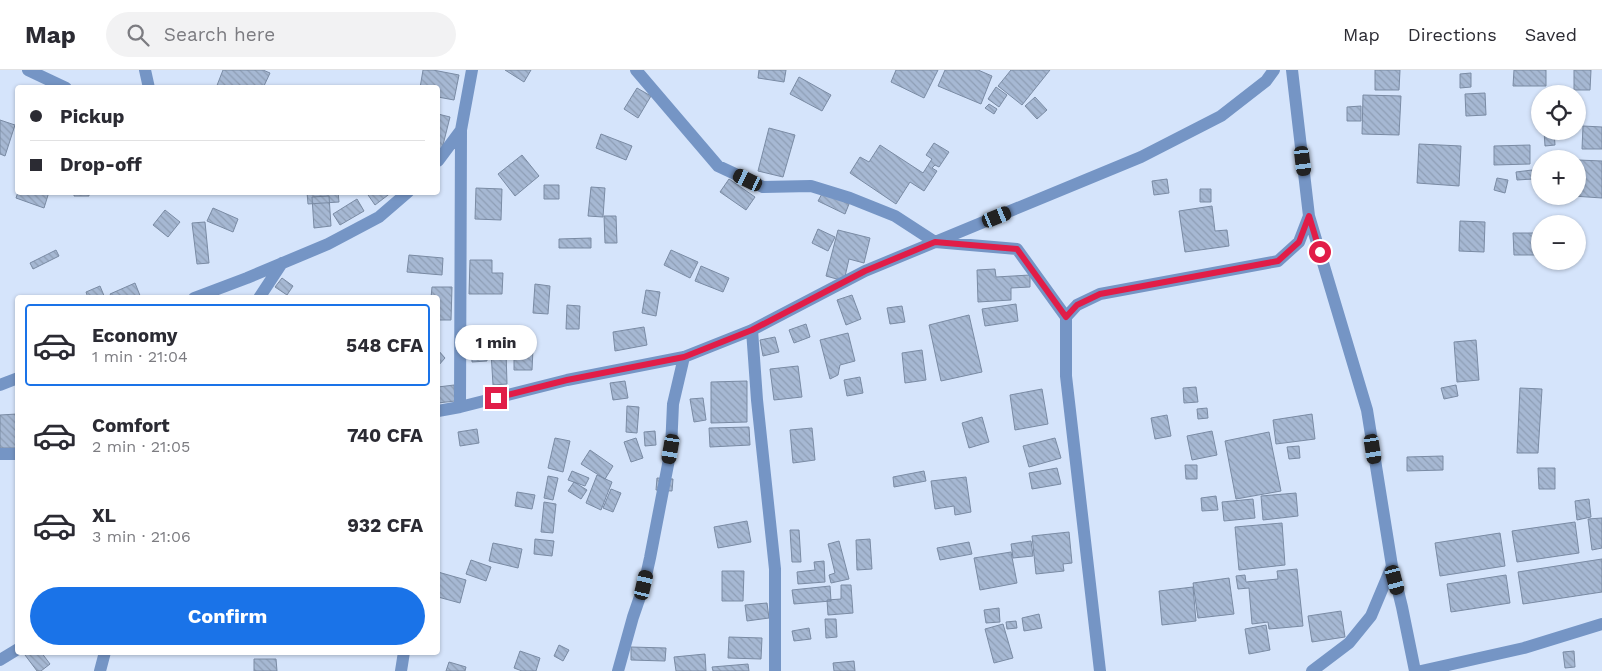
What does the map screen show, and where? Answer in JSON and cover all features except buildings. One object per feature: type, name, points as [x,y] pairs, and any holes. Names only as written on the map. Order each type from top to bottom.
[{"type":"street","points":[[28,70],[60,85]]},
{"type":"street","points":[[145,70],[148,85]]},
{"type":"street","points":[[460,407],[461,130],[472,70]]},
{"type":"street","points":[[636,70],[718,166],[763,187],[811,186],[850,198],[895,216],[935,242],[1017,249],[1066,317],[1066,376],[1100,671]]},
{"type":"street","points":[[440,411],[567,380],[684,357],[752,330],[865,271],[1141,157],[1168,144],[1221,116],[1266,81],[1274,70]]},
{"type":"street","points":[[1292,70],[1309,216],[1367,410],[1392,566],[1415,671]]},
{"type":"street","points":[[440,158],[461,130]]},
{"type":"street","points":[[202,295],[328,244],[379,217],[405,195]]},
{"type":"street","points":[[1066,317],[1077,305],[1100,294],[1278,261],[1299,242],[1309,216]]},
{"type":"street","points":[[261,295],[282,263]]},
{"type":"street","points":[[752,330],[757,400],[775,569],[775,671]]},
{"type":"street","points":[[618,671],[632,617],[644,585],[650,558],[671,449],[673,404],[684,357]]},
{"type":"street","points":[[0,385],[15,379]]},
{"type":"street","points":[[0,454],[15,454]]},
{"type":"street","points":[[1312,671],[1348,643],[1370,616],[1392,566]]},
{"type":"street","points":[[1421,671],[1524,648],[1602,624]]},
{"type":"street","points":[[0,660],[15,651]]},
{"type":"street","points":[[100,671],[104,655]]},
{"type":"street","points":[[401,671],[404,655]]},
{"type":"route","points":[[496,398],[567,380],[684,357],[752,330],[865,271],[935,242],[1017,249],[1066,317],[1077,305],[1100,294],[1278,261],[1299,242],[1309,216],[1320,252]]}]
